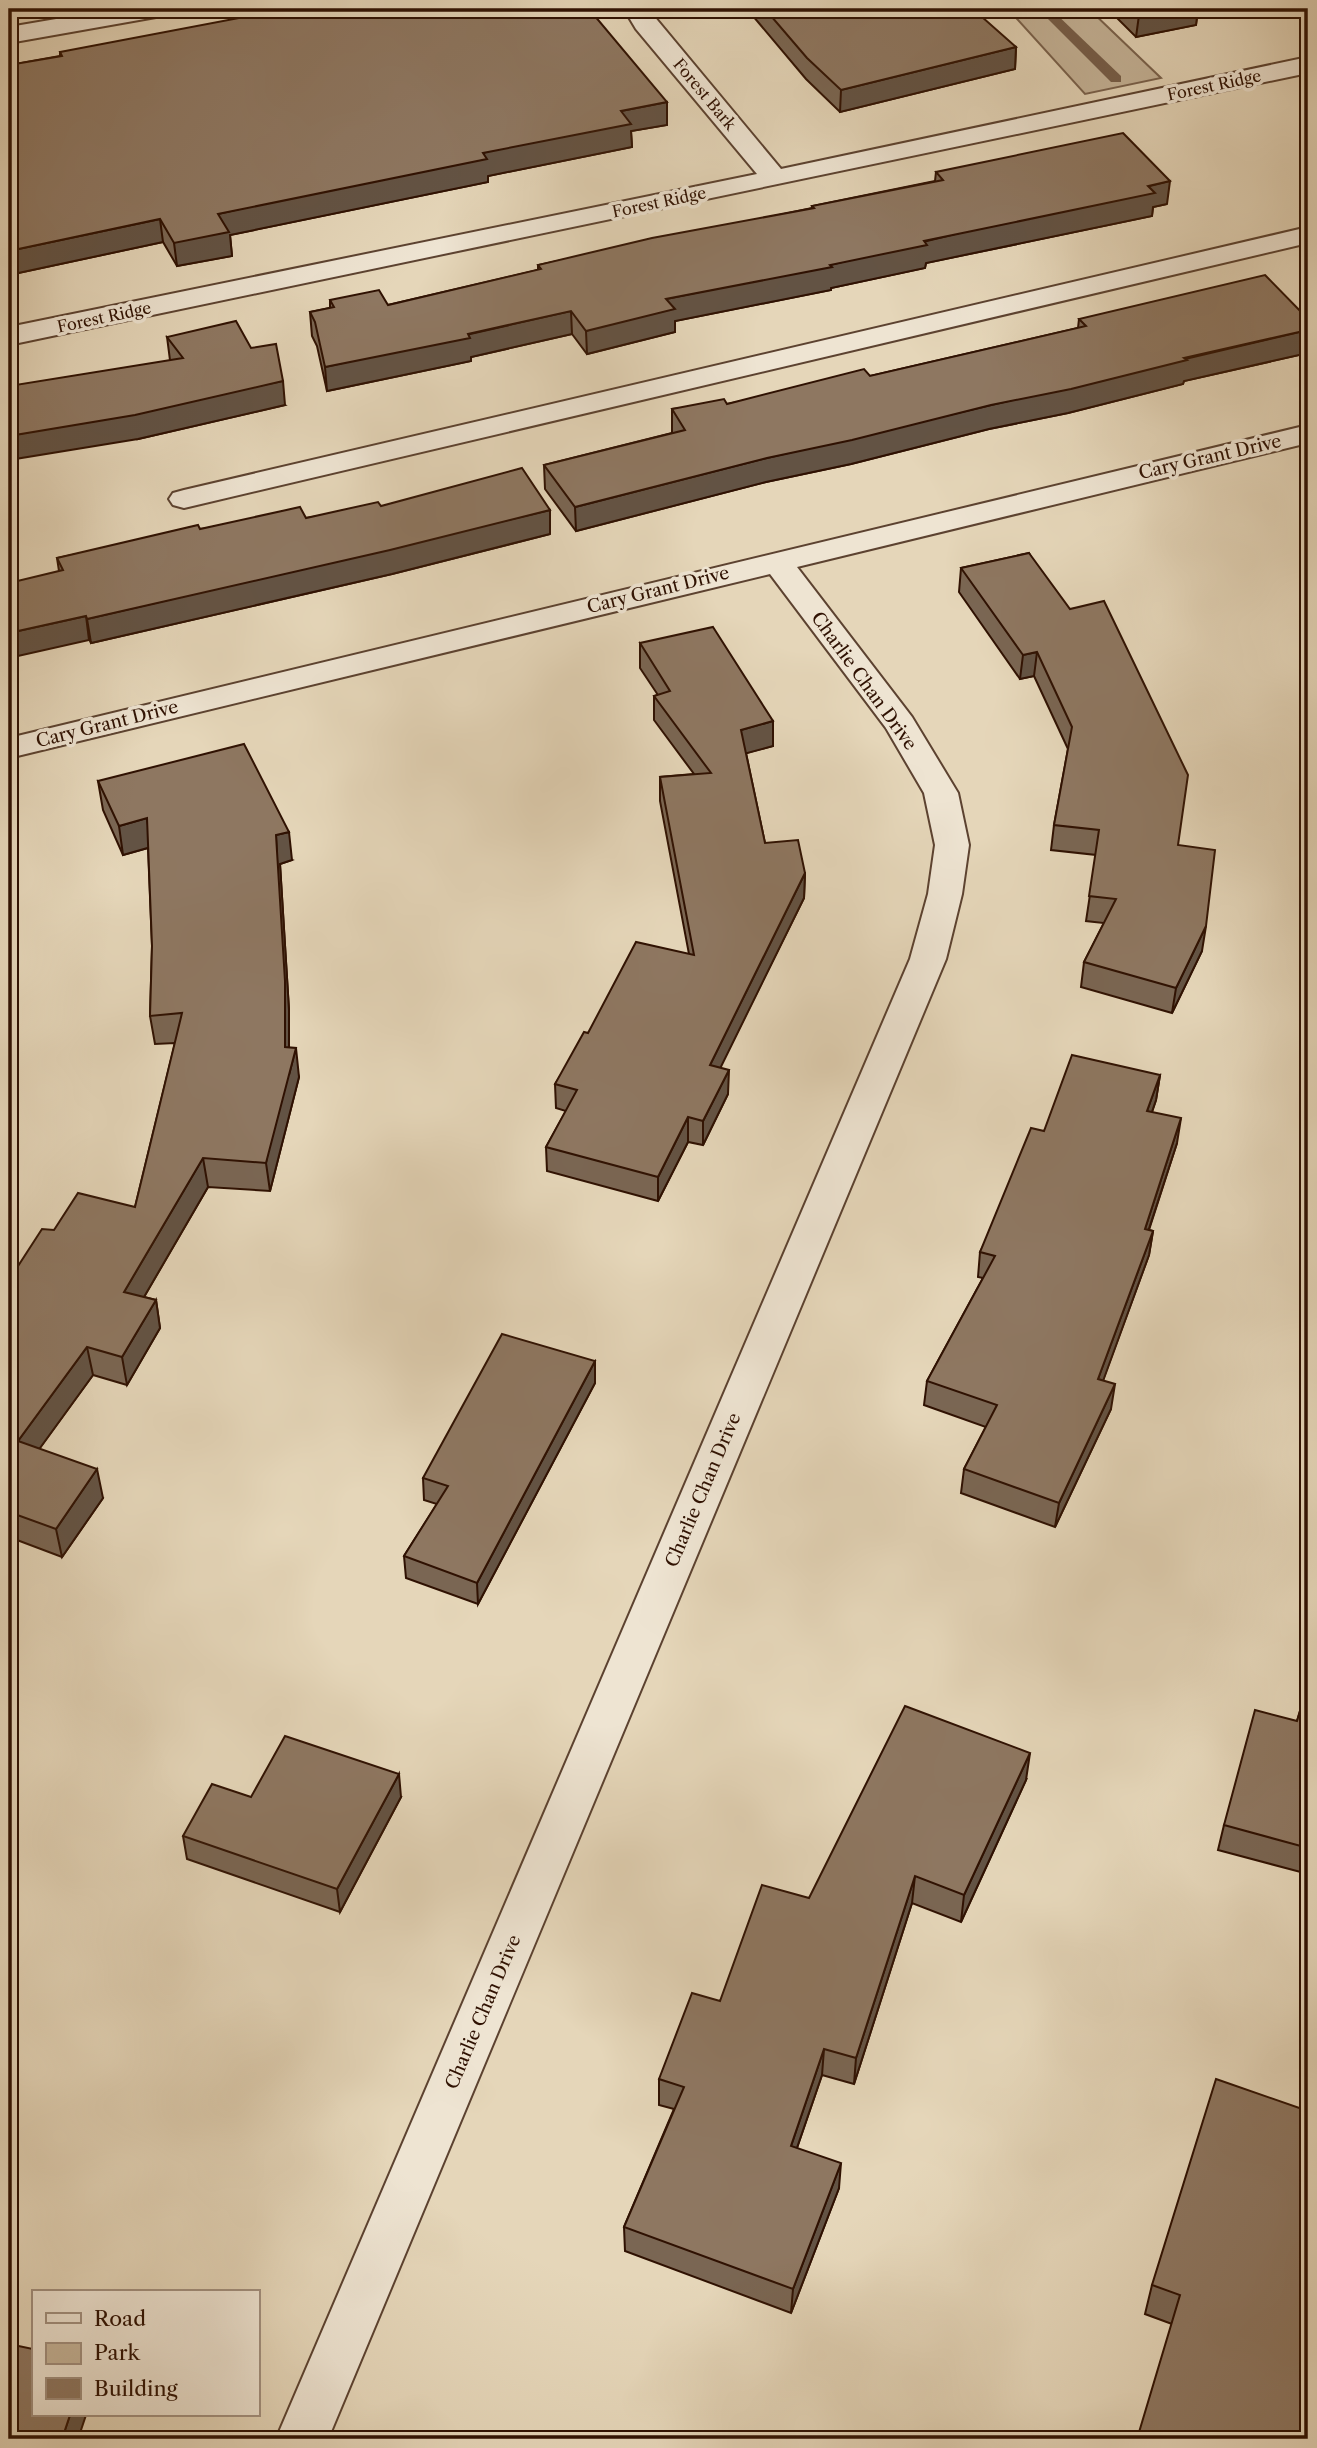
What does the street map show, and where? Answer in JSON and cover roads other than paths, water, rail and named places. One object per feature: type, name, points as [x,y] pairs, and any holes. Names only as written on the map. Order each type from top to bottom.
[{"type":"street","points":[[9,35],[156,9]]},
{"type":"street","name":"Forest Bark","points":[[636,9],[775,178]]},
{"type":"street","name":"Forest Ridge","points":[[9,336],[1308,65]]},
{"type":"street","points":[[184,499],[1308,235]]},
{"type":"street","name":"Cary Grant Drive","points":[[9,748],[1308,434]]},
{"type":"street","name":"Charlie Chan Drive","points":[[302,2439],[928,959],[945,894],[952,845],[941,793],[900,724],[776,561]]},
{"type":"waterway","points":[[1044,9],[1116,79]]}]
